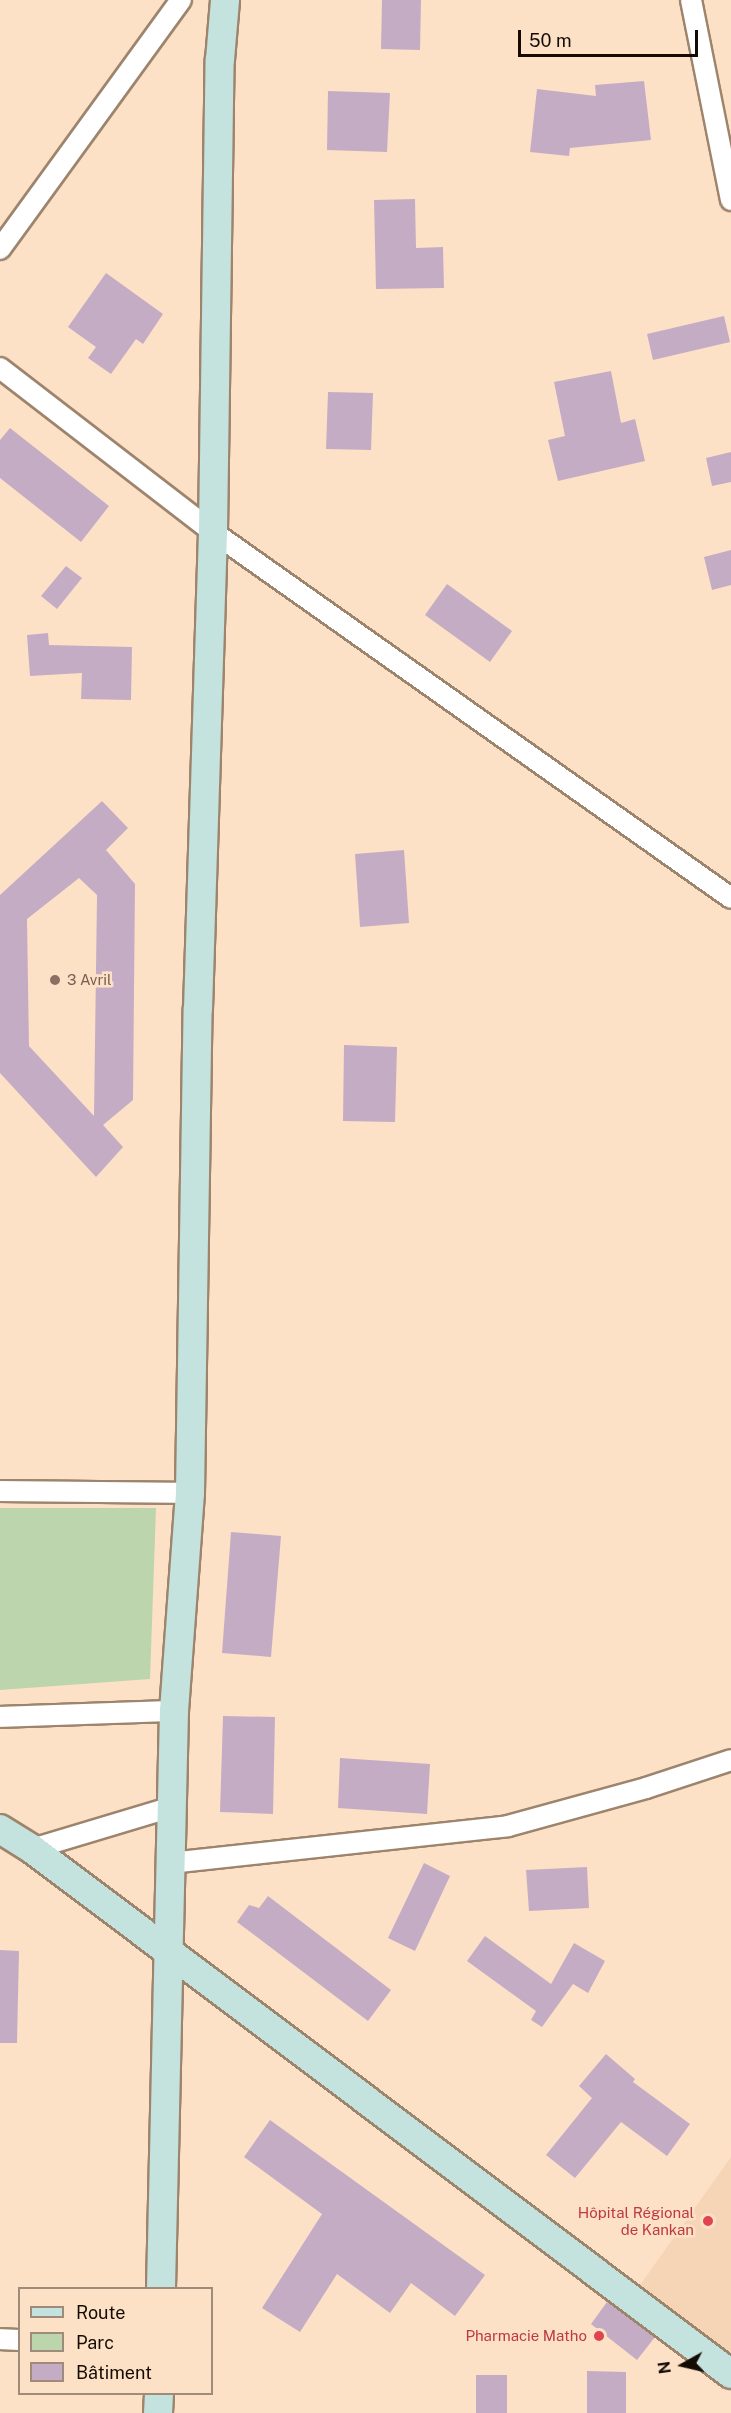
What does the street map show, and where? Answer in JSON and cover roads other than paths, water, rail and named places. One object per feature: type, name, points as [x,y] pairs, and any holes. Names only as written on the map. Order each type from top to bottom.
[{"type":"main road","points":[[205,0],[220,60]]},
{"type":"main road","points":[[161,2287],[174,1711],[190,1493],[198,1009],[213,532],[220,60],[225,0]]},
{"type":"main road","points":[[0,1829],[32,1849],[731,2374]]},
{"type":"main road","points":[[158,2413],[159,2395]]},
{"type":"street","points":[[0,249],[181,0]]},
{"type":"street","points":[[691,0],[731,200]]},
{"type":"street","points":[[0,368],[213,532],[731,898]]},
{"type":"street","points":[[0,1491],[190,1493]]},
{"type":"street","points":[[0,1717],[174,1711]]},
{"type":"street","points":[[170,1863],[508,1826],[646,1788],[731,1760]]},
{"type":"street","points":[[32,1849],[172,1807]]},
{"type":"street","points":[[0,2339],[18,2340]]},
{"type":"place","name":"3 Avril","points":[[55,980]]},
{"type":"place","name":"Hôpital Régional de Kankan","points":[[708,2221]]},
{"type":"place","name":"Pharmacie Matho","points":[[599,2336]]}]
